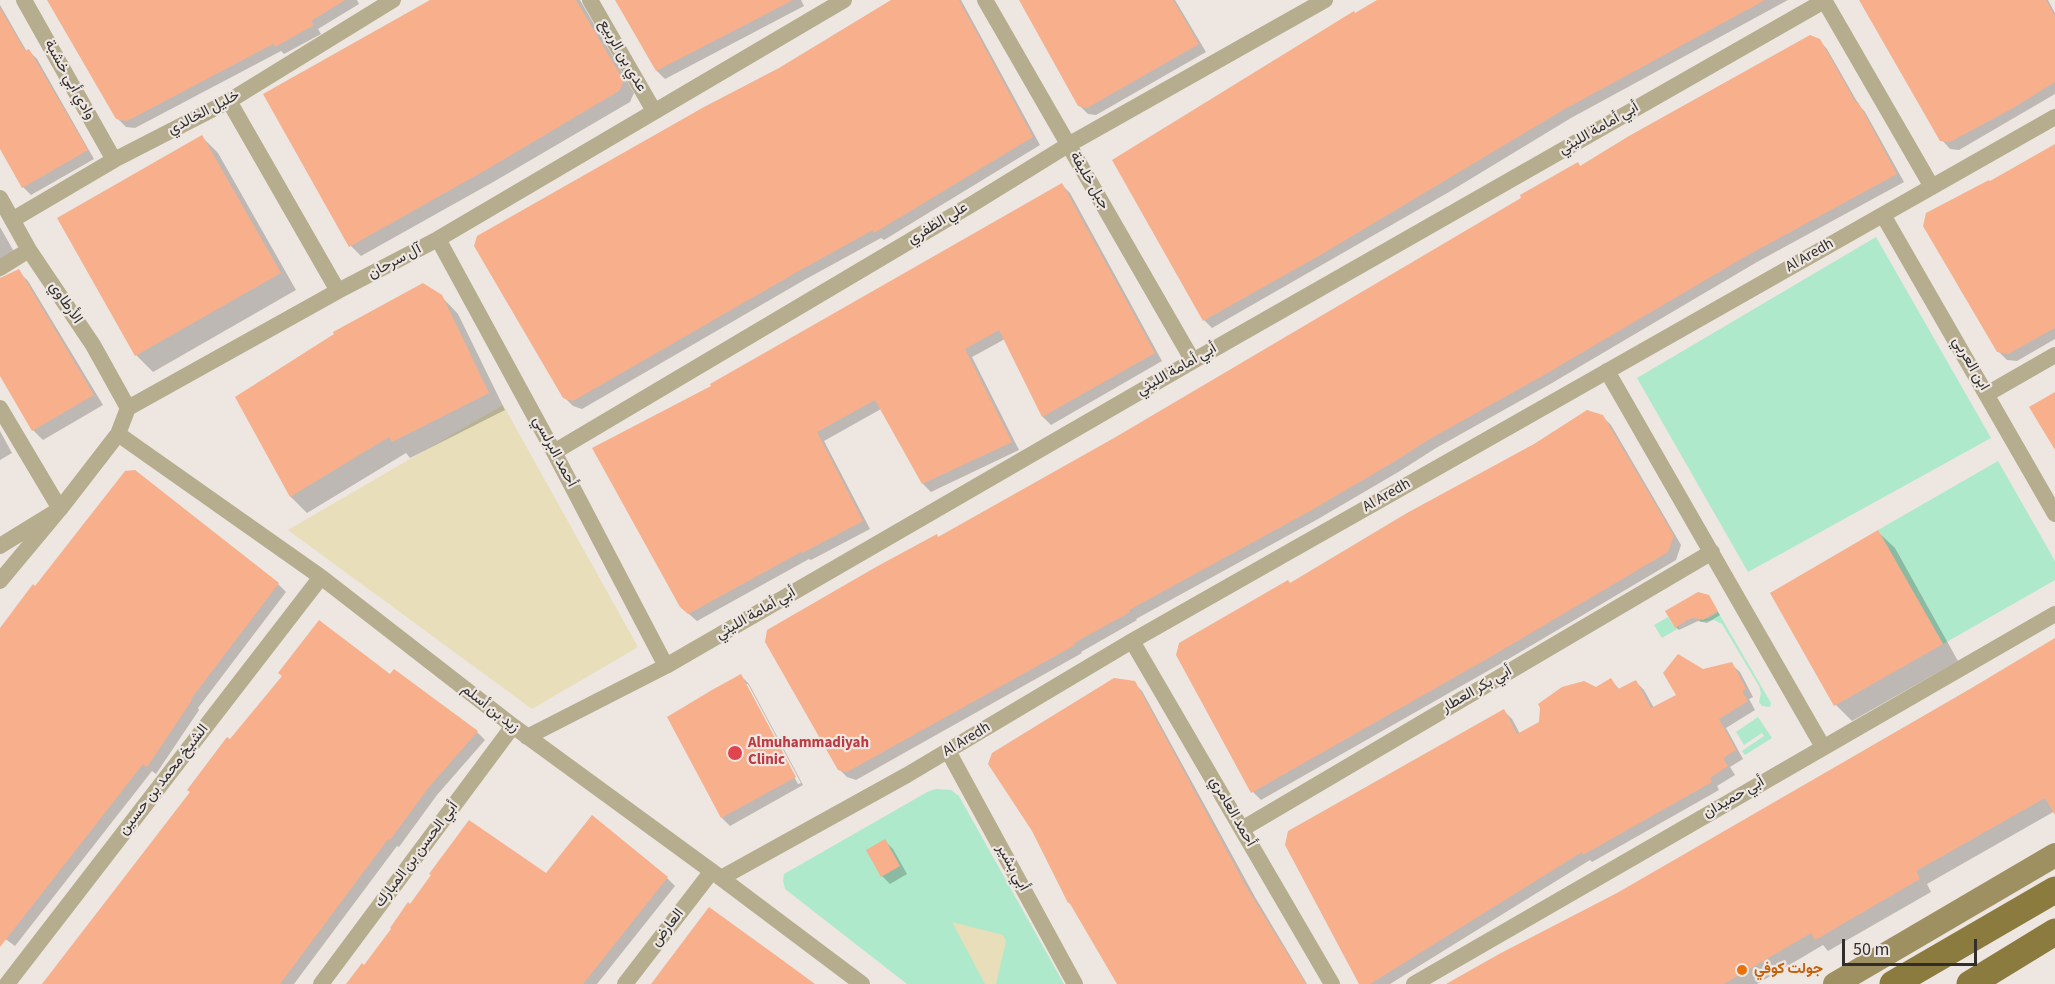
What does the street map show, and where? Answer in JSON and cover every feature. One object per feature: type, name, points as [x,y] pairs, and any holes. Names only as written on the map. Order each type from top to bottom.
[{"type":"main road","points":[[1836,984],[2055,855]]},
{"type":"main road","points":[[1893,984],[2055,890]]},
{"type":"main road","points":[[1970,984],[2055,932]]},
{"type":"street","name":"وادي أبي خشبة","points":[[24,0],[114,160]]},
{"type":"street","name":"عدي بن الربيع","points":[[591,0],[654,111]]},
{"type":"street","name":"جبل خليفة","points":[[985,0],[1193,361]]},
{"type":"street","name":"علي الظفري","points":[[554,452],[974,204],[1068,144],[1324,0]]},
{"type":"street","points":[[1824,0],[1932,187]]},
{"type":"street","name":"أبي أمامة الليثي","points":[[527,737],[666,666],[1824,0]]},
{"type":"street","name":"آل سرحان","points":[[128,408],[338,291],[438,239],[838,1]]},
{"type":"street","name":"خليل الخالدي","points":[[12,220],[114,160],[229,101],[385,2]]},
{"type":"street","points":[[229,101],[338,291]]},
{"type":"street","name":"Al Aredh","points":[[716,874],[948,751],[1132,641],[2055,117]]},
{"type":"street","name":"الأرطاوي","points":[[0,198],[29,250],[93,345],[128,408]]},
{"type":"street","name":"ابن العربي","points":[[1883,215],[2055,514]]},
{"type":"street","name":"أحمد البرلسي","points":[[438,239],[554,452],[666,666]]},
{"type":"street","points":[[0,268],[29,250]]},
{"type":"street","points":[[1987,394],[2055,355]]},
{"type":"street","points":[[1607,371],[1823,747]]},
{"type":"street","points":[[0,408],[60,509]]},
{"type":"street","points":[[0,581],[118,434],[128,408]]},
{"type":"street","name":"زيد بن أسلم","points":[[118,434],[321,577],[527,737],[716,874],[862,984]]},
{"type":"street","points":[[0,546],[60,509]]},
{"type":"street","name":"أبي بكر العطار","points":[[1242,829],[1712,552]]},
{"type":"street","name":"الشيخ محمد بن حسين","points":[[6,980],[321,577]]},
{"type":"street","name":"أبي حميدان","points":[[1414,984],[2055,614]]},
{"type":"street","name":"أحمد العامري","points":[[1132,641],[1332,984]]},
{"type":"street","name":"أبي الحسن بن المبارك","points":[[321,984],[513,726]]},
{"type":"street","name":"أبي بشير","points":[[948,751],[1075,984]]},
{"type":"street","name":"العارض","points":[[625,984],[716,874]]},
{"type":"green space","points":[[1876,237],[1991,438],[1748,572],[1637,378]]},
{"type":"green space","points":[[1998,461],[2055,561],[2055,580],[1943,644],[1878,530]]},
{"type":"green space","points":[[1718,612],[1771,703],[1770,707],[1762,706],[1759,702],[1761,693],[1759,686],[1722,624],[1714,620],[1700,622],[1700,619],[1709,618]]},
{"type":"green space","points":[[1668,617],[1675,628],[1678,626],[1679,628],[1662,638],[1654,625]]},
{"type":"green space","points":[[1758,717],[1772,738],[1745,755],[1742,751],[1764,736],[1762,733],[1744,745],[1736,732]]},
{"type":"green space","points":[[936,789],[951,790],[959,796],[1064,984],[907,984],[785,889],[784,874]]},
{"type":"sand","points":[[503,405],[638,647],[532,709],[288,530]]},
{"type":"sand","points":[[952,922],[1003,935],[1006,941],[996,984],[985,984]]},
{"type":"building","points":[[47,0],[345,0],[311,21],[314,25],[275,47],[273,44],[127,121],[116,119]]},
{"type":"building","points":[[430,0],[576,0],[624,81],[619,91],[349,247],[263,94]]},
{"type":"building","points":[[615,0],[793,0],[656,71]]},
{"type":"building","points":[[891,0],[959,0],[1033,137],[874,233],[873,230],[797,272],[573,401],[563,398],[474,246],[477,236],[704,107],[779,68]]},
{"type":"building","points":[[1019,0],[1173,0],[1199,44],[1087,108],[1078,106]]},
{"type":"building","points":[[1377,0],[1765,0],[1563,110],[1322,254],[1203,321],[1112,160],[1354,11],[1355,13]]},
{"type":"building","points":[[1859,0],[2046,0],[2055,16],[2055,82],[1950,142],[1940,141]]},
{"type":"building","points":[[0,8],[25,51],[29,49],[88,150],[22,188],[0,149]]},
{"type":"building","points":[[1810,35],[1820,39],[1897,174],[1748,255],[1310,511],[1129,610],[1130,612],[1074,643],[1075,645],[847,772],[838,770],[765,642],[767,630],[876,567],[937,534],[938,537],[1114,438],[1521,198],[1520,195],[1578,162],[1580,166],[1629,136]]},
{"type":"building","points":[[202,135],[281,273],[135,356],[57,218]]},
{"type":"building","points":[[2055,144],[2055,328],[2008,354],[1997,352],[1923,226],[1926,213],[1990,181]]},
{"type":"building","points":[[1062,183],[1155,353],[1042,417],[999,330],[965,349],[1012,442],[922,484],[875,400],[817,432],[863,521],[688,614],[680,607],[592,448],[711,386],[710,384]]},
{"type":"building","points":[[19,269],[94,395],[32,431],[0,376],[0,278]]},
{"type":"building","points":[[423,283],[442,295],[489,393],[392,442],[389,437],[290,497],[235,397],[334,334],[333,332]]},
{"type":"building","points":[[2055,392],[2055,450],[2029,407]]},
{"type":"building","points":[[1587,410],[1603,415],[1674,536],[1668,552],[1492,656],[1251,793],[1176,655],[1179,643],[1288,580],[1290,583],[1407,513],[1534,444]]},
{"type":"building","points":[[135,470],[279,583],[191,699],[147,767],[143,764],[0,947],[0,628],[125,471]]},
{"type":"building","points":[[1878,530],[1943,644],[1834,706],[1770,593]]},
{"type":"building","points":[[1698,592],[1709,595],[1718,611],[1703,620],[1689,619],[1675,628],[1665,611]]},
{"type":"building","points":[[319,620],[390,674],[394,669],[478,731],[429,787],[390,840],[388,839],[280,984],[42,984],[190,792],[187,790],[227,737],[230,739],[282,676],[278,673]]},
{"type":"building","points":[[2055,638],[2055,815],[2045,798],[1916,871],[1920,879],[1815,940],[1811,933],[1724,984],[1446,984],[1617,893]]},
{"type":"building","points":[[1678,654],[1703,669],[1732,662],[1746,689],[1742,691],[1748,701],[1719,719],[1736,750],[1723,758],[1728,766],[1710,778],[1712,782],[1583,855],[1582,852],[1370,984],[1359,984],[1285,845],[1288,831],[1504,709],[1517,734],[1539,722],[1538,704],[1562,687],[1584,681],[1596,687],[1611,678],[1618,689],[1636,680],[1651,708],[1676,695],[1663,673]]},
{"type":"building","name":"Almuhammadiyah Clinic","points":[[741,674],[796,777],[721,818],[667,717]]},
{"type":"building","points":[[1114,678],[1135,681],[1247,888],[1306,984],[1117,984],[1068,903],[1032,831],[988,764],[992,753]]},
{"type":"building","points":[[592,815],[668,877],[583,984],[346,984],[362,963],[364,965],[408,902],[410,904],[469,820],[546,873]]},
{"type":"building","points":[[885,839],[900,866],[881,877],[866,850]]},
{"type":"building","points":[[709,907],[774,954],[815,984],[651,984]]},
{"type":"place","name":"Almuhammadiyah Clinic","points":[[735,753]]},
{"type":"place","name":"جولت كوفي","points":[[1742,970]]}]
